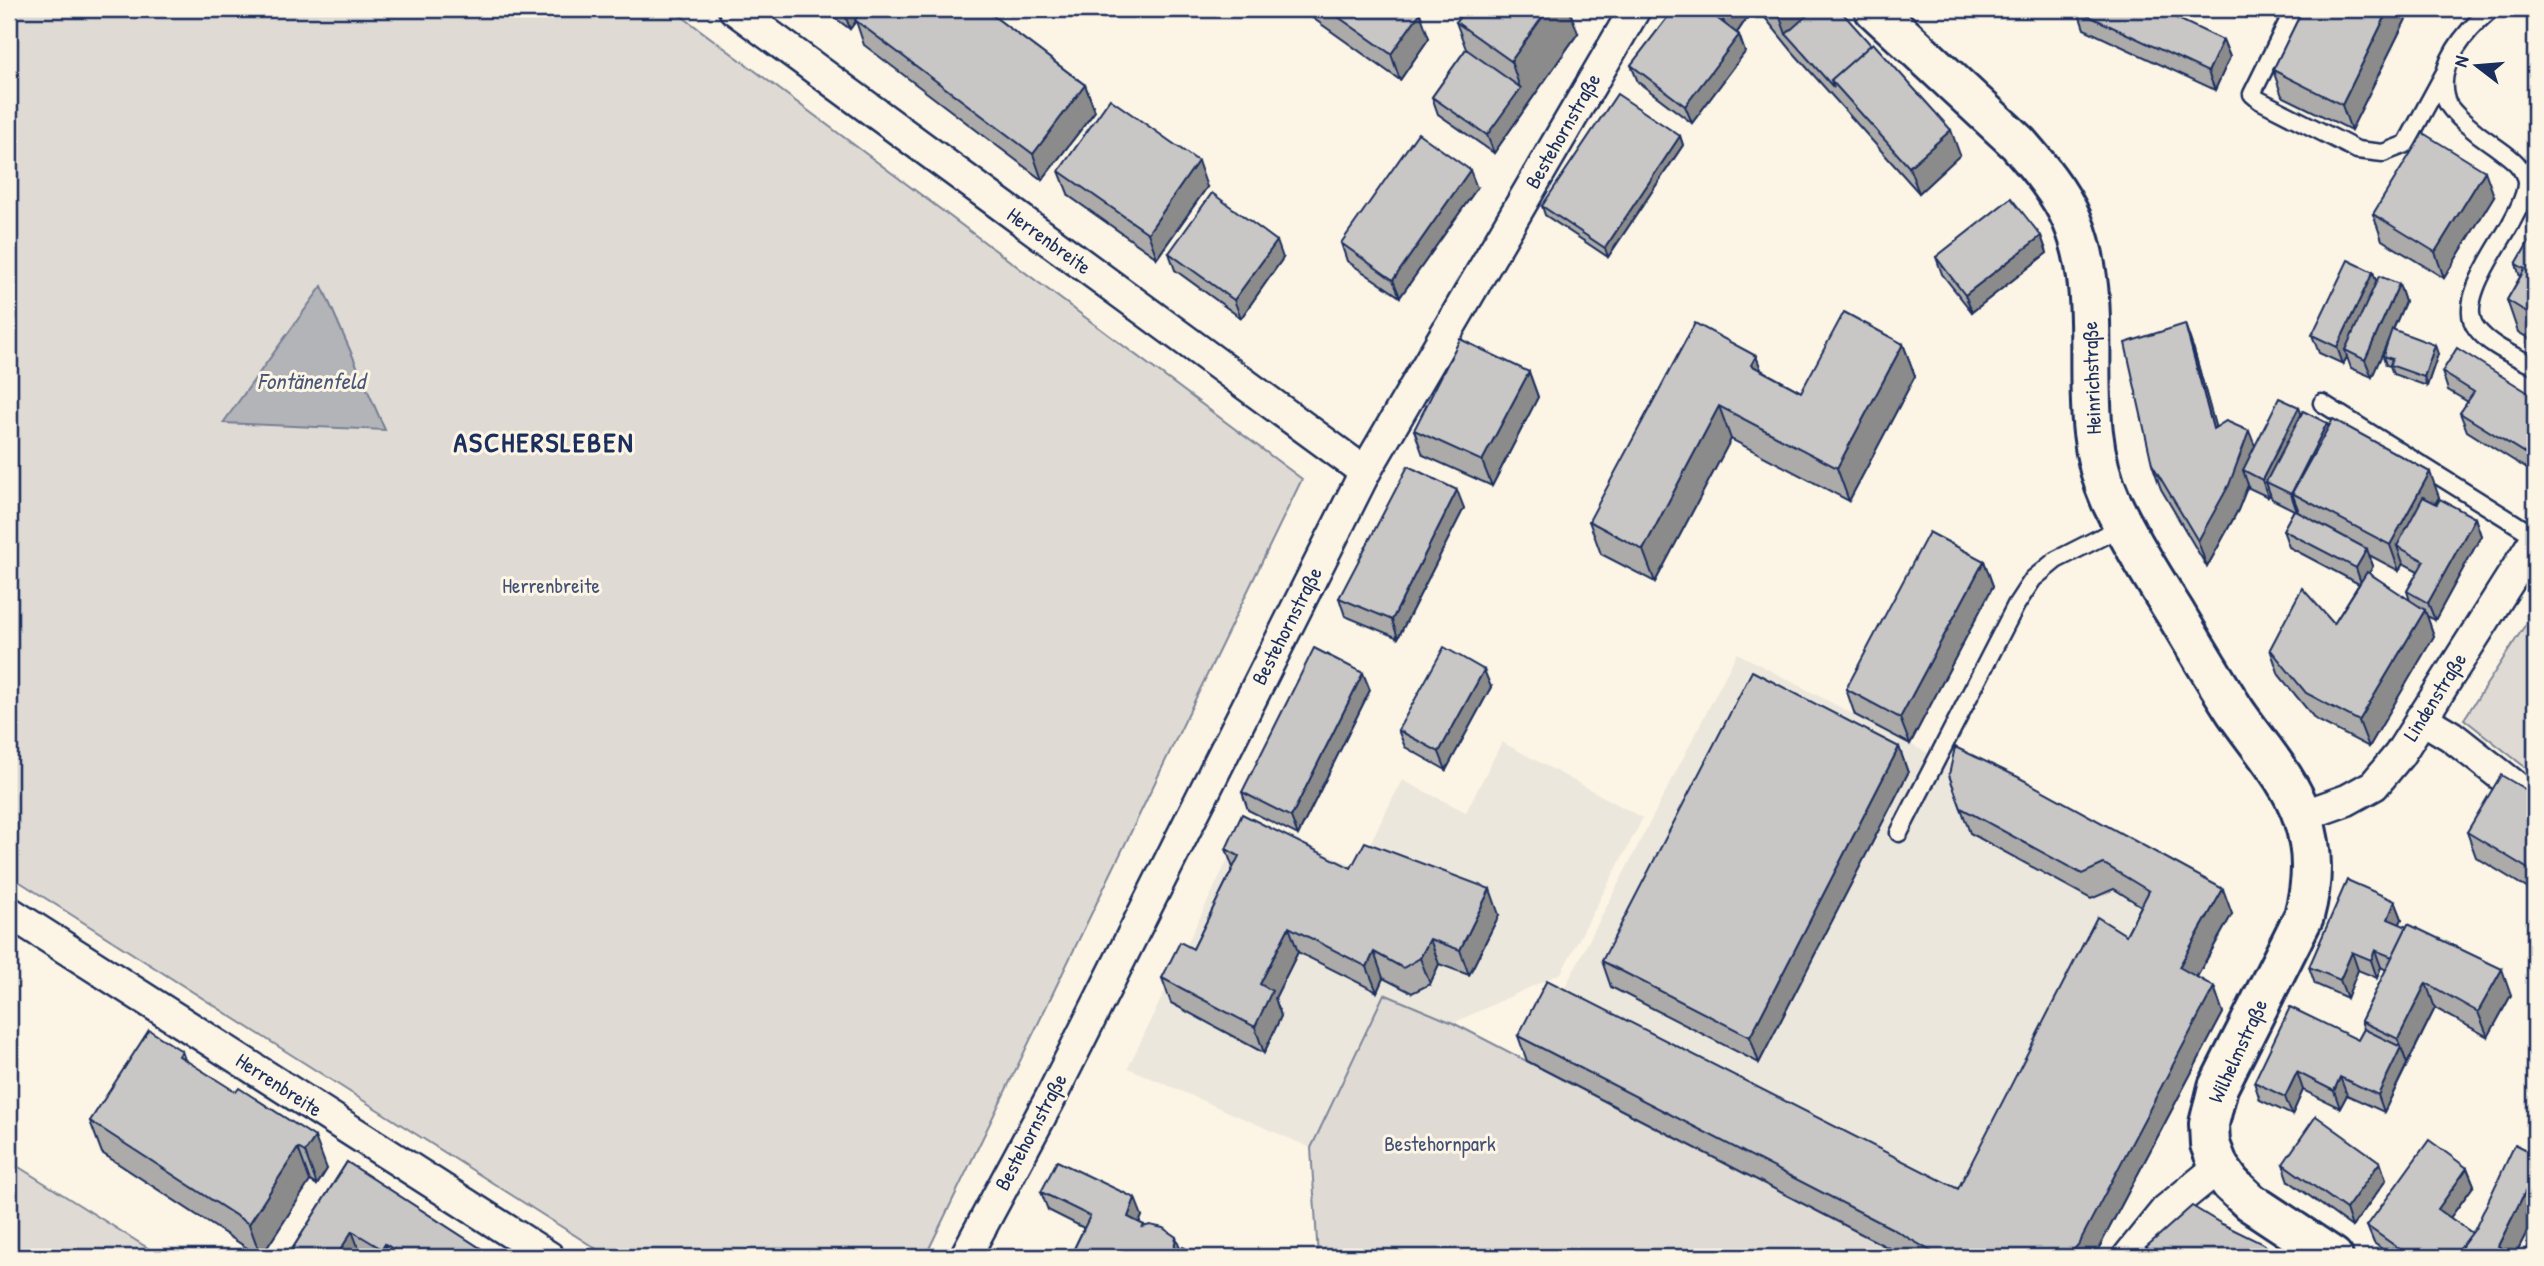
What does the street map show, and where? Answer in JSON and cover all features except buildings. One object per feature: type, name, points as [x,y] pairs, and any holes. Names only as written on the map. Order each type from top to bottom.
[{"type":"main road","name":"Heinrichstraße","points":[[1874,9],[2018,143],[2038,166],[2072,219],[2089,283],[2090,411],[2093,441],[2110,498],[2123,526],[2235,711],[2277,770],[2302,816]]},
{"type":"main road","name":"Wilhelmstraße","points":[[2219,1167],[2210,1144],[2212,1103],[2304,916],[2311,892],[2312,864],[2302,816]]},
{"type":"main road","points":[[2219,1167],[2231,1184],[2250,1202],[2333,1257]]},
{"type":"street","name":"Herrenbreite","points":[[734,9],[1365,472]]},
{"type":"street","name":"Bestehornstraße","points":[[965,1257],[1051,1097],[1365,472],[1634,9]]},
{"type":"street","name":"Lindenstraße","points":[[2302,816],[2347,800],[2374,785],[2399,755],[2535,538]]},
{"type":"street","points":[[2421,718],[2451,736],[2535,802]]},
{"type":"street","name":"Herrenbreite","points":[[9,912],[549,1257]]},
{"type":"street","points":[[2128,1257],[2165,1212],[2219,1167]]},
{"type":"lane","points":[[2294,9],[2252,94],[2357,150],[2383,153],[2406,144],[2457,47],[2491,9]]},
{"type":"lane","points":[[2444,74],[2446,102],[2477,134],[2520,165],[2526,183],[2519,208],[2477,282],[2470,313],[2476,328],[2496,346],[2535,367]]},
{"type":"lane","points":[[2322,403],[2535,538]]},
{"type":"lane","points":[[1899,833],[2016,605],[2033,579],[2056,560],[2123,526]]},
{"type":"shaded area","points":[[1939,557],[1993,586],[1910,744],[2027,802],[2232,914],[2189,992],[2223,1013],[2094,1257],[1906,1257],[1527,1061],[1737,653],[1855,715]]},
{"type":"shaded area","points":[[1502,742],[1643,818],[1561,973],[1453,1023],[1384,994],[1311,1148],[1128,1068],[1247,819],[1358,867],[1402,780],[1466,812]]},
{"type":"green space","name":"Herrenbreite","points":[[9,9],[672,9],[1302,479],[925,1257],[609,1257],[9,875]]},
{"type":"green space","points":[[2535,610],[2535,775],[2464,719]]},
{"type":"green space","name":"Bestehornpark","points":[[1384,994],[1453,1023],[1900,1254],[1898,1257],[1318,1257],[1311,1148]]},
{"type":"green space","points":[[14,1164],[162,1257],[9,1257],[9,1172]]},
{"type":"water","name":"Fontänenfeld","points":[[322,286],[385,430],[223,423]]},
{"type":"district","name":"ASCHERSLEBEN","points":[[544,442]]}]
